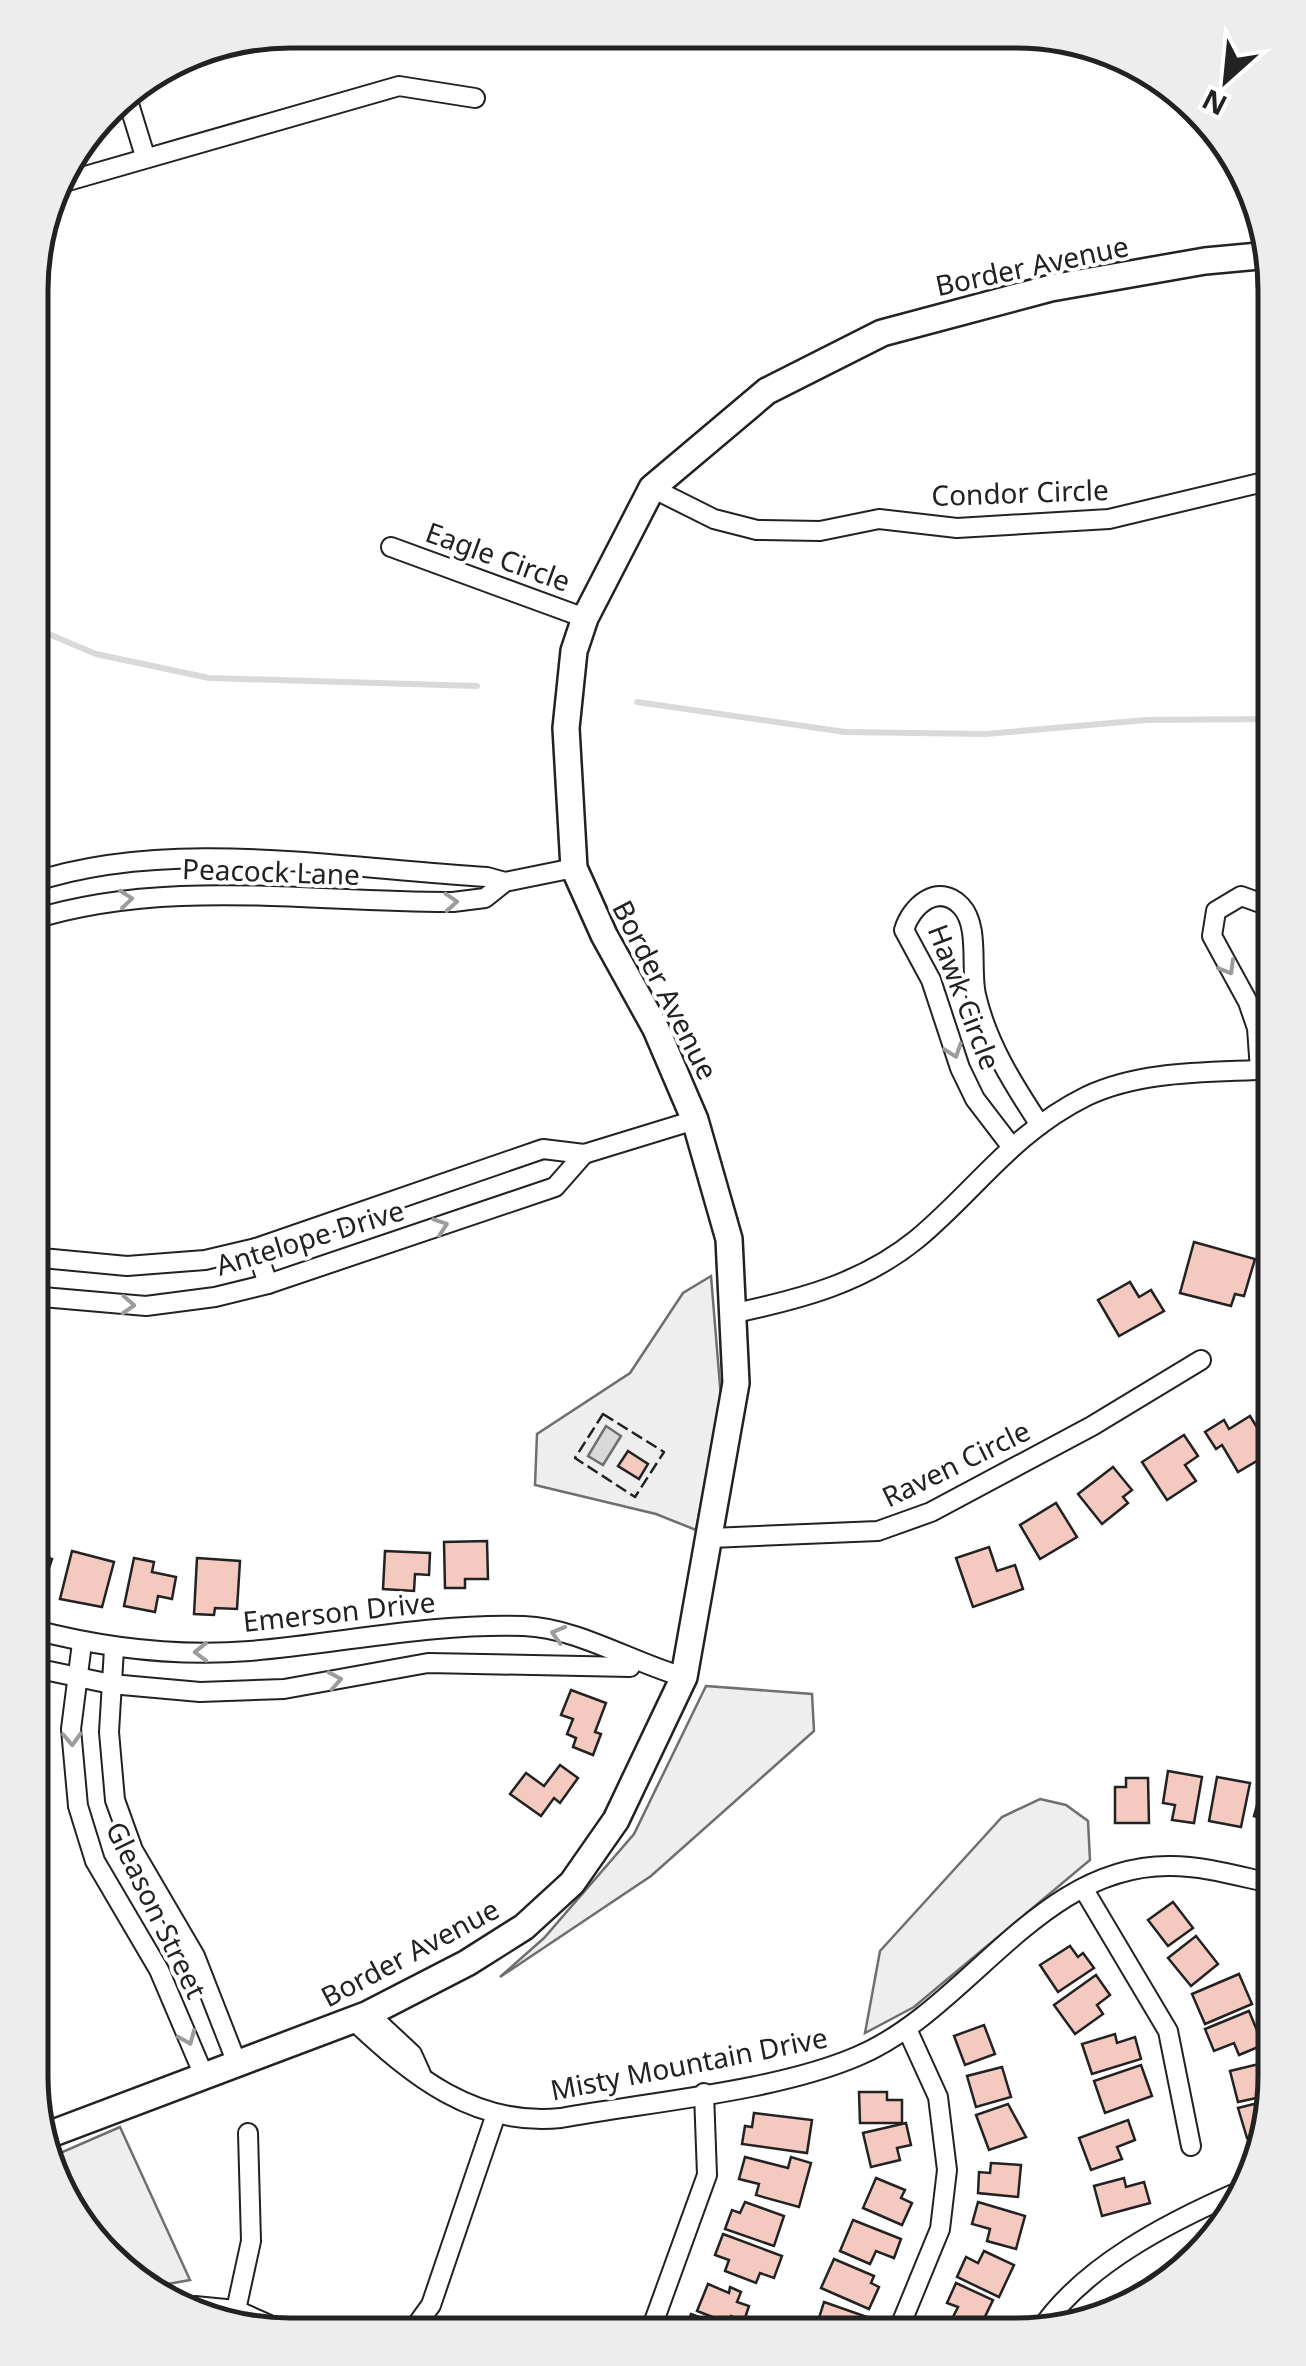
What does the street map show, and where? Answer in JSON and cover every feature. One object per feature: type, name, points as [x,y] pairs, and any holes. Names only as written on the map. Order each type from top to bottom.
[{"type":"street","points":[[75,178],[399,86],[475,98]]},
{"type":"street","points":[[130,108],[145,156]]},
{"type":"street","name":"Border Avenue","points":[[54,2133],[360,2017],[467,1964],[524,1927],[572,1883],[616,1820],[684,1677],[736,1384],[729,1239],[696,1120],[656,1028],[604,935],[574,868],[566,728],[574,652],[585,618],[652,488],[767,391],[882,333],[1051,288],[1204,261],[1256,256]]},
{"type":"street","name":"Condor Circle","points":[[652,488],[714,519],[757,530],[820,531],[879,519],[957,528],[1109,519],[1258,483]]},
{"type":"street","name":"Eagle Circle","points":[[392,547],[585,618]]},
{"type":"street","name":"Peacock Lane","points":[[48,879],[121,863],[239,861],[488,876],[504,882]]},
{"type":"street","points":[[168,896],[169,862]]},
{"type":"street","name":"Peacock Lane","points":[[48,916],[102,902],[168,896],[453,902],[485,898],[504,882],[574,868]]},
{"type":"street","name":"Hawk Circle","points":[[1011,1146],[976,1099],[960,1068],[931,980],[904,930],[917,904],[933,896],[948,898],[961,906],[971,924],[970,955],[985,1026],[1040,1125]]},
{"type":"street","points":[[1258,902],[1241,896],[1216,911],[1212,924],[1212,936],[1258,1032]]},
{"type":"street","points":[[734,1314],[820,1294],[872,1270],[918,1238],[1011,1146],[1088,1096],[1173,1074],[1258,1070]]},
{"type":"street","name":"Antelope Drive","points":[[48,1258],[128,1266],[205,1260],[256,1248],[544,1150],[584,1154],[696,1120]]},
{"type":"street","name":"Antelope Drive","points":[[48,1297],[146,1306],[215,1297],[268,1284],[555,1187],[584,1154]]},
{"type":"street","points":[[256,1248],[268,1284]]},
{"type":"street","name":"Raven Circle","points":[[711,1538],[878,1531],[931,1512],[1061,1444],[1200,1360]]},
{"type":"street","name":"Emerson Drive","points":[[48,1634],[114,1648],[250,1651],[439,1627],[529,1626],[563,1634],[649,1668],[684,1677]]},
{"type":"street","name":"Gleason Street","points":[[82,1642],[71,1730],[84,1824],[95,1861],[159,1970],[205,2078]]},
{"type":"street","name":"Gleason Street","points":[[114,1648],[111,1684],[115,1800],[133,1850],[195,1956],[238,2066]]},
{"type":"street","name":"Emerson Drive","points":[[48,1670],[111,1684],[200,1692],[284,1688],[428,1663],[649,1668]]},
{"type":"street","name":"Misty Mountain Drive","points":[[360,2017],[397,2062],[454,2097],[495,2117],[526,2122],[560,2118],[820,2071],[862,2055],[907,2030],[1034,1921],[1083,1888],[1131,1870],[1167,1865],[1258,1881]]},
{"type":"street","points":[[1083,1888],[1168,2031],[1191,2146]]},
{"type":"street","points":[[903,2318],[940,2229],[947,2170],[938,2097],[907,2030]]},
{"type":"street","points":[[655,2318],[706,2175],[704,2093]]},
{"type":"street","points":[[422,2318],[431,2305],[495,2117]]},
{"type":"street","points":[[236,2310],[251,2241],[248,2133]]},
{"type":"street","points":[[1051,2316],[1069,2292],[1093,2272],[1196,2210],[1226,2197]]},
{"type":"street","points":[[223,2309],[243,2313]]},
{"type":"shaded area","points":[[711,1276],[721,1398],[696,1530],[656,1514],[535,1485],[537,1434],[630,1373],[683,1293]]},
{"type":"shaded area","points":[[606,1426],[621,1436],[603,1465],[588,1456]]},
{"type":"shaded area","points":[[706,1686],[812,1694],[814,1731],[651,1876],[500,1977],[544,1938],[634,1834]]},
{"type":"shaded area","points":[[1040,1799],[1066,1805],[1088,1821],[1090,1860],[914,2007],[865,2033],[880,1951],[1002,1817]]},
{"type":"shaded area","points":[[120,2127],[190,2280],[166,2284],[130,2258],[88,2211],[60,2153]]},
{"type":"building","points":[[1194,1242],[1255,1259],[1244,1296],[1235,1294],[1231,1306],[1180,1293]]},
{"type":"building","points":[[1130,1282],[1139,1297],[1151,1290],[1164,1311],[1119,1336],[1098,1300]]},
{"type":"building","points":[[1250,1416],[1258,1429],[1258,1460],[1238,1472],[1222,1445],[1216,1449],[1205,1432],[1224,1420],[1229,1429]]},
{"type":"building","points":[[1184,1435],[1198,1456],[1185,1465],[1196,1481],[1167,1500],[1142,1462]]},
{"type":"building","points":[[628,1451],[648,1464],[639,1479],[618,1466]]},
{"type":"building","points":[[1113,1467],[1132,1490],[1123,1497],[1128,1503],[1102,1524],[1078,1494]]},
{"type":"building","points":[[1056,1503],[1077,1537],[1040,1559],[1020,1525]]},
{"type":"building","points":[[487,1541],[488,1579],[465,1579],[465,1588],[445,1588],[444,1542]]},
{"type":"building","points":[[989,1547],[997,1571],[1015,1565],[1023,1589],[973,1607],[956,1558]]},
{"type":"building","points":[[72,1551],[114,1562],[102,1607],[60,1599]]},
{"type":"building","points":[[385,1551],[430,1553],[429,1575],[415,1574],[414,1591],[383,1589]]},
{"type":"building","points":[[134,1558],[154,1562],[152,1572],[176,1577],[172,1599],[158,1596],[155,1612],[124,1606]]},
{"type":"building","points":[[197,1558],[240,1561],[237,1609],[215,1608],[214,1615],[194,1614]]},
{"type":"building","points":[[571,1690],[606,1703],[595,1732],[601,1734],[593,1755],[573,1747],[576,1738],[567,1734],[573,1719],[561,1715]]},
{"type":"building","points":[[560,1765],[578,1778],[560,1803],[554,1798],[541,1816],[510,1794],[526,1773],[544,1786]]},
{"type":"building","points":[[1168,1771],[1202,1777],[1194,1823],[1172,1820],[1175,1805],[1163,1803]]},
{"type":"building","points":[[1217,1777],[1250,1783],[1241,1827],[1209,1821]]},
{"type":"building","points":[[1126,1778],[1148,1778],[1149,1823],[1115,1823],[1115,1787],[1126,1787]]},
{"type":"building","points":[[1173,1902],[1193,1928],[1168,1946],[1148,1920]]},
{"type":"building","points":[[1196,1936],[1218,1964],[1191,1986],[1168,1958]]},
{"type":"building","points":[[1070,1946],[1078,1957],[1083,1953],[1094,1968],[1058,1992],[1040,1965]]},
{"type":"building","points":[[1239,1974],[1252,2004],[1205,2024],[1192,1994]]},
{"type":"building","points":[[1096,1975],[1110,1995],[1097,2005],[1103,2014],[1075,2034],[1054,2005]]},
{"type":"building","points":[[1249,2011],[1258,2033],[1258,2047],[1239,2055],[1234,2043],[1214,2051],[1205,2029]]},
{"type":"building","points":[[984,2025],[995,2054],[965,2065],[954,2036]]},
{"type":"building","points":[[1115,2034],[1117,2043],[1135,2037],[1141,2059],[1092,2074],[1082,2044]]},
{"type":"building","points":[[1258,2064],[1257,2098],[1238,2102],[1230,2071]]},
{"type":"building","points":[[1141,2065],[1152,2096],[1105,2113],[1094,2081]]},
{"type":"building","points":[[1002,2067],[1011,2097],[976,2107],[967,2076]]},
{"type":"building","points":[[859,2092],[887,2092],[887,2100],[902,2100],[902,2123],[860,2123]]},
{"type":"building","points":[[1257,2103],[1251,2137],[1247,2138],[1238,2108]]},
{"type":"building","points":[[1008,2104],[1026,2137],[989,2150],[976,2115]]},
{"type":"building","points":[[754,2113],[812,2120],[807,2153],[742,2144],[745,2126],[752,2127]]},
{"type":"building","points":[[1128,2120],[1135,2140],[1117,2147],[1122,2159],[1091,2170],[1079,2138]]},
{"type":"building","points":[[906,2123],[911,2145],[897,2148],[900,2160],[871,2167],[863,2133]]},
{"type":"building","points":[[745,2157],[788,2168],[791,2157],[811,2163],[799,2207],[756,2195],[759,2184],[739,2179]]},
{"type":"building","points":[[991,2163],[1021,2165],[1018,2197],[978,2193],[979,2172],[990,2173]]},
{"type":"building","points":[[876,2178],[905,2190],[901,2198],[912,2203],[902,2225],[863,2208]]},
{"type":"building","points":[[1124,2178],[1126,2187],[1144,2182],[1150,2203],[1102,2216],[1094,2186]]},
{"type":"building","points":[[745,2202],[784,2216],[774,2246],[725,2229],[732,2210],[740,2213]]},
{"type":"building","points":[[978,2202],[1025,2216],[1016,2249],[987,2241],[990,2229],[972,2224]]},
{"type":"building","points":[[853,2220],[901,2239],[894,2258],[876,2251],[870,2264],[840,2251]]},
{"type":"building","points":[[723,2234],[782,2256],[774,2278],[760,2273],[756,2283],[725,2271],[729,2260],[715,2255]]},
{"type":"building","points":[[984,2251],[1014,2265],[999,2297],[957,2277],[966,2257],[978,2263]]},
{"type":"building","points":[[834,2259],[874,2276],[871,2283],[879,2287],[869,2309],[821,2288]]},
{"type":"building","points":[[956,2283],[993,2300],[984,2318],[955,2318],[958,2307],[947,2303]]},
{"type":"building","points":[[708,2284],[729,2293],[730,2287],[741,2292],[737,2302],[749,2306],[745,2318],[715,2318],[697,2311]]},
{"type":"building","points":[[824,2302],[867,2317],[867,2318],[819,2318]]},
{"type":"waterway","points":[[48,634],[96,654],[209,678],[477,686]]},
{"type":"waterway","points":[[637,702],[845,732],[986,734],[1146,720],[1258,719]]},
{"type":"fence","points":[[603,1414],[664,1452],[635,1497],[575,1458],[603,1414]]}]
